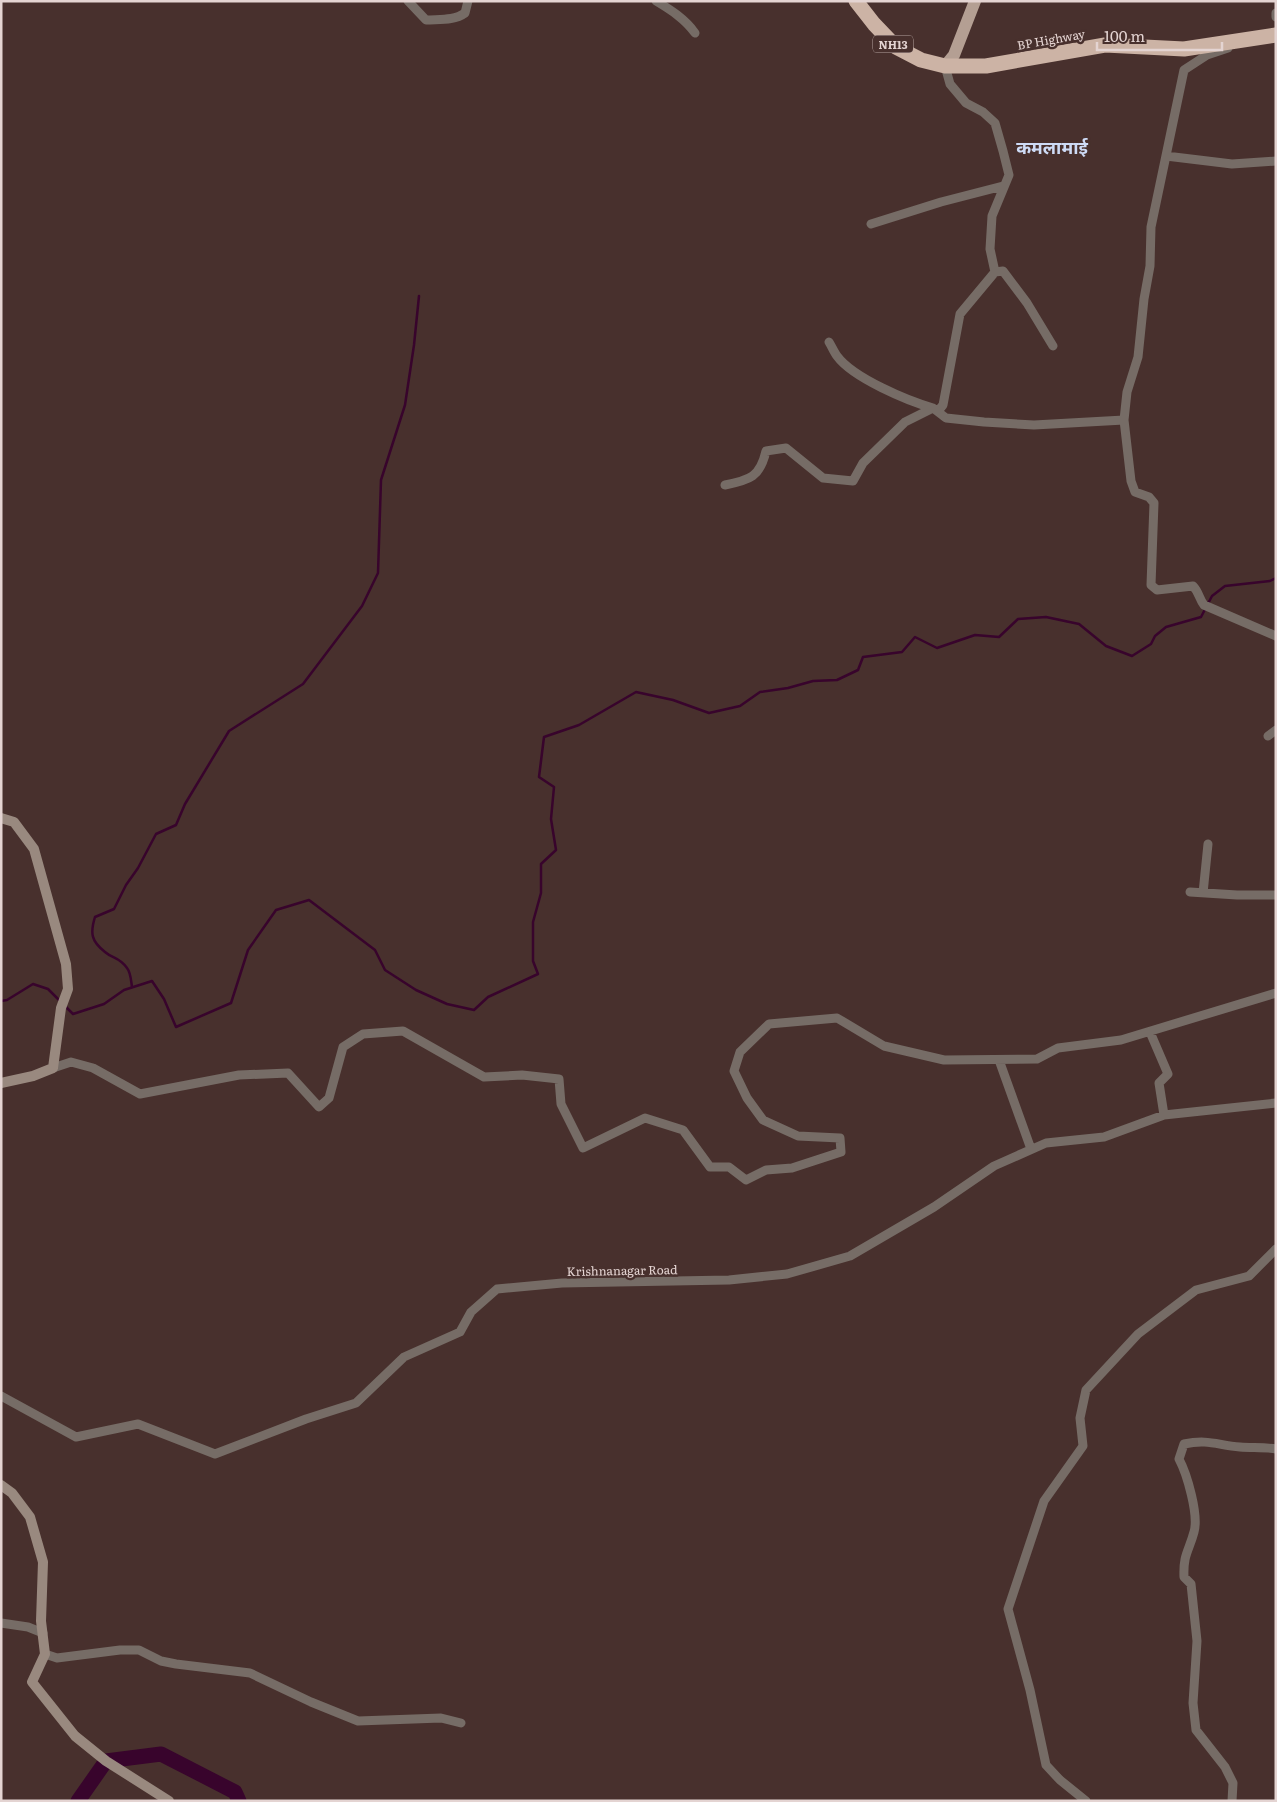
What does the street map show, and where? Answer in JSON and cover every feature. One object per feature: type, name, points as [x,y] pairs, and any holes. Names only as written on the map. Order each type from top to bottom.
[{"type":"highway","name":"BP Highway","points":[[856,1],[874,24],[896,47],[921,60],[945,66],[986,66],[1105,45],[1184,49],[1276,35]]},
{"type":"main road","points":[[945,66],[954,55],[975,1]]},
{"type":"street","points":[[408,1],[426,20],[461,16],[465,13],[468,1]]},
{"type":"street","points":[[656,1],[688,23],[695,33]]},
{"type":"street","points":[[1237,41],[1233,47],[1207,54],[1184,70],[1151,227],[1150,266],[1144,300],[1138,357],[1127,392],[1124,420],[1131,481],[1135,492],[1149,497],[1154,503],[1151,585],[1157,590],[1193,586],[1197,590],[1204,606],[1276,636]]},
{"type":"street","points":[[945,66],[950,84],[966,103],[984,112],[995,123],[1009,175],[992,216],[990,249],[996,272]]},
{"type":"street","points":[[1166,156],[1232,164],[1276,161]]},
{"type":"street","points":[[871,224],[941,202],[1003,186]]},
{"type":"street","points":[[725,485],[743,481],[756,475],[766,451],[786,448],[823,478],[853,481],[863,463],[905,422],[943,405],[960,314],[996,272],[1002,271],[1013,283],[1053,346]]},
{"type":"street","points":[[829,342],[838,357],[857,373],[872,382],[935,409],[946,418],[1034,425],[1124,420]]},
{"type":"street","points":[[1,818],[14,822],[34,849],[66,964],[68,989],[62,1008],[53,1068]]},
{"type":"street","points":[[1203,893],[1208,844]]},
{"type":"street","points":[[1190,892],[1276,895]]},
{"type":"street","points":[[1,1083],[32,1076],[71,1062],[93,1068],[140,1094],[239,1075],[288,1073],[319,1107],[329,1098],[343,1047],[363,1034],[402,1031],[484,1077],[522,1075],[559,1079],[561,1104],[583,1148],[645,1118],[683,1130],[710,1167],[729,1166],[746,1180],[766,1170],[792,1168],[842,1152],[840,1138],[798,1136],[763,1120],[747,1098],[734,1071],[740,1052],[769,1024],[836,1018],[884,1046],[944,1060],[1037,1059],[1058,1048],[1121,1040],[1276,994]]},
{"type":"street","points":[[1150,1032],[1168,1074],[1158,1083],[1164,1115]]},
{"type":"street","points":[[999,1060],[1031,1149]]},
{"type":"street","name":"Krishnanagar Road","points":[[1,1396],[76,1437],[138,1424],[215,1454],[356,1403],[404,1357],[460,1332],[471,1312],[497,1289],[562,1283],[729,1280],[787,1274],[850,1256],[934,1207],[994,1166],[1046,1143],[1104,1137],[1164,1115],[1276,1103]]},
{"type":"street","points":[[1086,1801],[1060,1780],[1046,1765],[1030,1690],[1008,1609],[1044,1501],[1083,1446],[1080,1418],[1086,1390],[1138,1334],[1196,1290],[1249,1276],[1276,1249]]},
{"type":"street","points":[[1232,1801],[1233,1783],[1225,1767],[1196,1730],[1192,1703],[1197,1641],[1191,1584],[1184,1577],[1184,1556],[1195,1531],[1196,1518],[1184,1469],[1179,1459],[1184,1444],[1199,1441],[1218,1442],[1239,1447],[1260,1446],[1276,1449]]},
{"type":"street","points":[[1,1485],[12,1493],[30,1518],[43,1562],[41,1621],[45,1654],[32,1682],[75,1736],[106,1761],[169,1801]]},
{"type":"street","points":[[1,1623],[28,1627],[42,1633]]},
{"type":"street","points":[[45,1654],[56,1658],[120,1650],[138,1650],[161,1661],[250,1673],[311,1702],[358,1721],[441,1718],[461,1723]]},
{"type":"waterway","points":[[132,987],[127,968],[105,952],[94,940],[92,928],[95,917],[114,909],[156,834],[176,825],[185,804],[229,731],[303,684],[362,606],[378,573],[381,480],[405,405],[419,296]]},
{"type":"waterway","points":[[64,1005],[73,1014],[104,1004],[124,990],[152,981],[164,999],[176,1027],[231,1003],[248,950],[276,910],[309,900],[375,950],[385,970],[416,990],[447,1004],[474,1010],[488,997],[538,974],[533,961],[533,922],[541,893],[541,864],[556,850],[551,819],[554,787],[539,777],[544,737],[579,725],[636,692],[673,700],[709,713],[740,706],[760,692],[788,688],[813,681],[837,680],[858,670],[863,657],[902,652],[915,637],[937,648],[975,635],[999,637],[1018,619],[1046,617],[1079,624],[1106,646],[1132,656],[1151,644],[1155,636],[1166,627],[1201,617],[1212,596],[1225,586],[1270,581],[1276,578]]},
{"type":"waterway","points":[[1,1001],[7,1000],[33,984],[48,989],[60,1001]]},
{"type":"waterway","points":[[78,1801],[106,1761],[161,1754],[235,1792],[239,1801]]},
{"type":"district","name":"कमलामाई","points":[[1052,146]]}]
